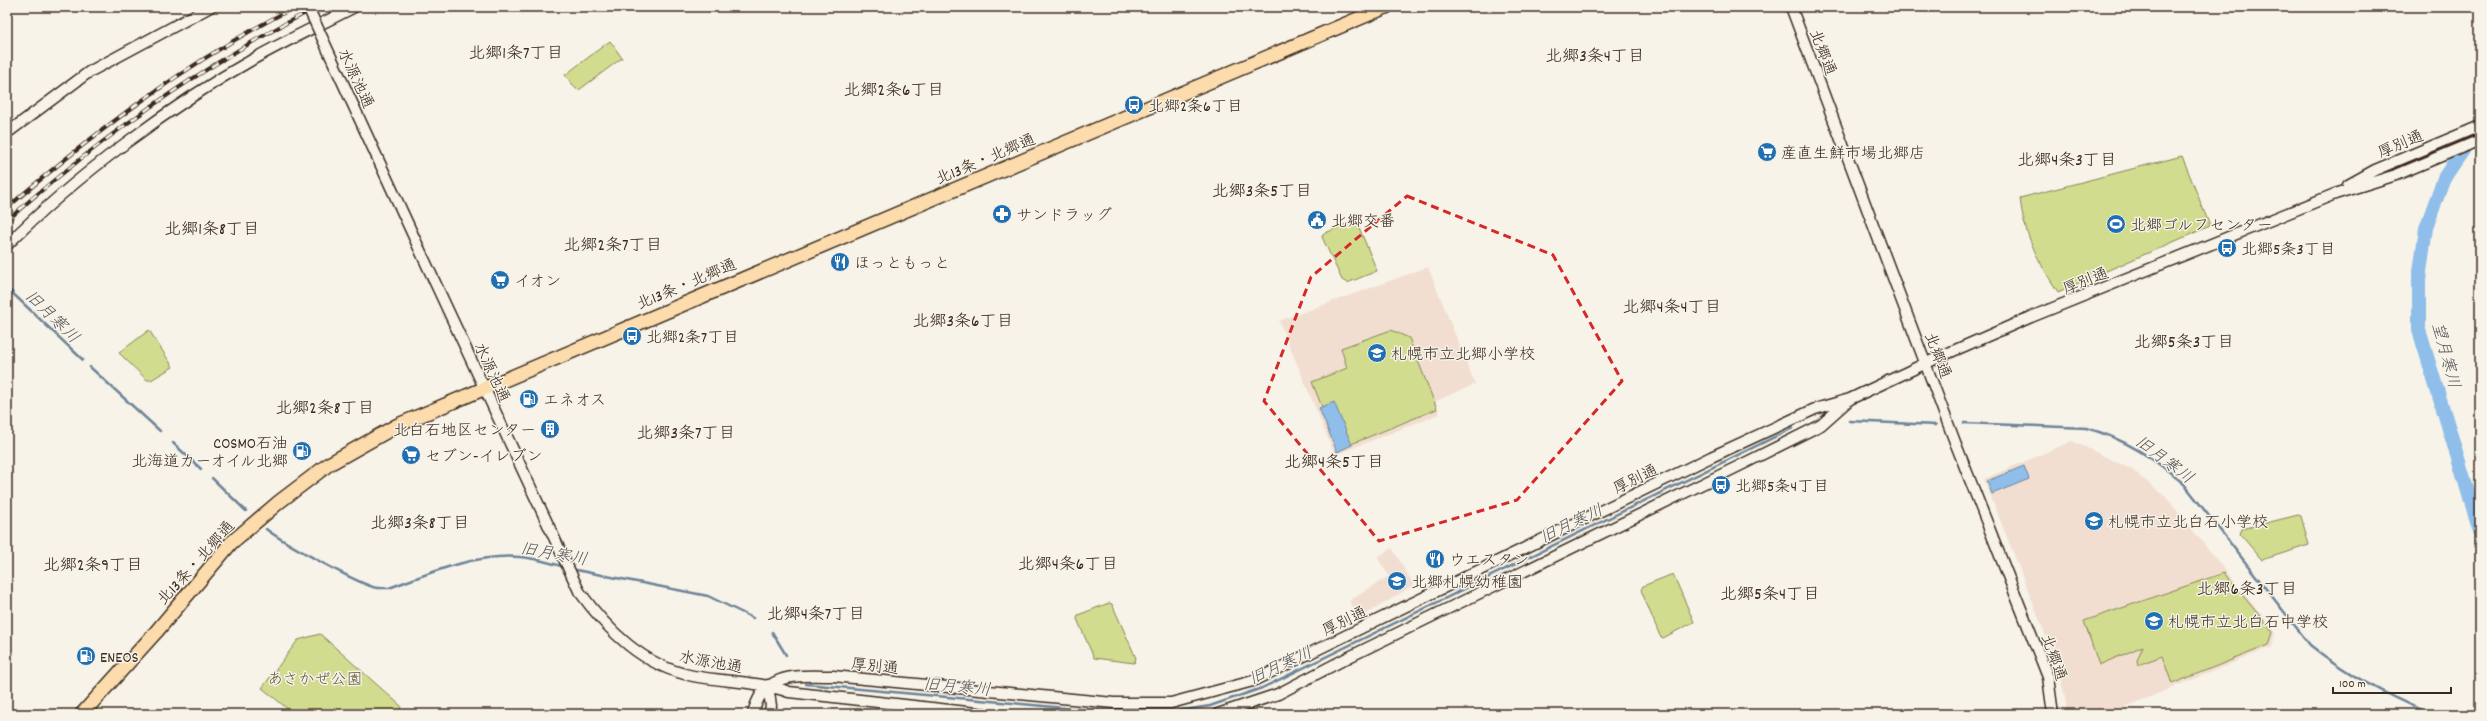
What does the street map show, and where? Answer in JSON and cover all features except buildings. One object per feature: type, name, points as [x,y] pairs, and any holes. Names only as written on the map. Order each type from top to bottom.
[{"type":"main road","name":"北13条・北郷通","points":[[82,714],[156,632],[231,543],[279,502],[329,464],[398,425],[1369,10],[1386,7]]},
{"type":"street","points":[[7,133],[89,72],[210,7]]},
{"type":"street","name":"水源池通","points":[[308,7],[579,591],[599,619],[617,637],[638,653],[667,668],[693,676],[768,685]]},
{"type":"street","points":[[7,245],[62,195],[152,125],[257,57],[354,7]]},
{"type":"street","name":"北郷通","points":[[1791,7],[1926,363],[2048,677],[2053,714]]},
{"type":"street","name":"厚別通","points":[[2335,194],[2375,170],[2480,126]]},
{"type":"street","name":"厚別通","points":[[1218,714],[1278,694],[1348,656],[1739,466],[1821,425],[1850,400],[1926,363],[2335,194],[2396,175],[2480,140]]},
{"type":"street","name":"厚別通","points":[[768,685],[790,676],[833,676],[1114,703],[1171,704],[1253,681],[1274,672],[1731,447],[1824,405],[1850,400]]},
{"type":"street","points":[[753,714],[756,702],[768,685]]},
{"type":"street","points":[[768,685],[771,706],[769,714]]},
{"type":"street","points":[[768,685],[789,692],[985,714]]},
{"type":"highlighted area","points":[[1407,196],[1553,255],[1622,381],[1517,500],[1379,541],[1264,401],[1311,277]]},
{"type":"shaded area","name":"札幌市立北郷小学校","points":[[1428,267],[1475,384],[1436,401],[1439,414],[1335,455],[1279,321]]},
{"type":"shaded area","points":[[2072,441],[2131,469],[2165,496],[2276,633],[2272,647],[2108,714],[2068,714],[2059,669],[1984,479]]},
{"type":"shaded area","name":"北郷札幌幼稚園","points":[[1392,548],[1414,585],[1360,618],[1349,601],[1389,576],[1377,557]]},
{"type":"green space","points":[[610,41],[622,58],[579,90],[576,89],[565,75]]},
{"type":"green space","name":"北郷ゴルフセンター","points":[[2182,156],[2210,226],[2058,292],[2033,247],[2025,224],[2020,198]]},
{"type":"green space","points":[[1356,220],[1377,271],[1347,283],[1342,280],[1322,237],[1323,234]]},
{"type":"green space","points":[[149,330],[173,367],[151,380],[147,380],[119,353]]},
{"type":"green space","points":[[1391,330],[1409,338],[1437,409],[1339,449],[1312,382],[1347,368],[1341,348]]},
{"type":"green space","points":[[2298,515],[2301,516],[2309,545],[2262,560],[2240,534],[2242,529]]},
{"type":"green space","points":[[2224,573],[2273,632],[2269,645],[2172,684],[2162,656],[2138,665],[2137,660],[2143,646],[2099,665],[2084,621]]},
{"type":"green space","points":[[1673,574],[1694,622],[1663,638],[1660,636],[1641,590],[1643,586]]},
{"type":"green space","points":[[1109,603],[1112,604],[1136,658],[1134,663],[1094,658],[1077,619],[1078,615]]},
{"type":"green space","name":"あさかぜ公園","points":[[320,634],[401,706],[399,714],[294,714],[262,688],[298,640]]},
{"type":"water","points":[[1334,402],[1352,445],[1337,452],[1319,408]]},
{"type":"water","points":[[2024,466],[2029,479],[1992,494],[1987,481]]},
{"type":"waterway","name":"望月寒川","points":[[2480,125],[2444,178],[2426,228],[2419,279],[2419,330],[2480,531]]},
{"type":"waterway","name":"旧月寒川","points":[[7,288],[83,360]]},
{"type":"waterway","name":"旧月寒川","points":[[90,367],[160,431]]},
{"type":"waterway","name":"旧月寒川","points":[[1849,421],[1936,425]]},
{"type":"waterway","name":"旧月寒川","points":[[1964,423],[2086,428],[2113,437],[2138,450],[2162,466],[2184,484],[2310,645],[2338,666],[2368,684],[2430,714]]},
{"type":"waterway","name":"旧月寒川","points":[[1158,714],[1210,706],[1262,688],[1793,428]]},
{"type":"waterway","name":"旧月寒川","points":[[173,443],[201,469]]},
{"type":"waterway","name":"旧月寒川","points":[[212,478],[246,511]]},
{"type":"waterway","name":"旧月寒川","points":[[266,529],[287,543],[321,562],[377,588],[389,588],[453,565],[487,558],[520,557],[565,567]]},
{"type":"waterway","name":"旧月寒川","points":[[571,569],[708,596],[753,618]]},
{"type":"waterway","name":"旧月寒川","points":[[772,632],[786,655]]},
{"type":"waterway","name":"旧月寒川","points":[[806,684],[1130,714]]},
{"type":"railway","points":[[7,208],[41,179],[145,98],[218,50],[295,7]]},
{"type":"railway","points":[[7,221],[83,157],[139,115],[226,58],[317,7]]},
{"type":"place","name":"北郷2条6丁目","points":[[1134,105]]},
{"type":"place","name":"産直生鮮市場北郷店","points":[[1767,152]]},
{"type":"place","name":"サンドラッグ","points":[[1002,214]]},
{"type":"place","name":"北郷交番","points":[[1317,220]]},
{"type":"place","name":"北郷ゴルフセンター","points":[[2116,224]]},
{"type":"place","name":"北郷5条3丁目","points":[[2227,248]]},
{"type":"place","name":"ほっともっと","points":[[840,262]]},
{"type":"place","name":"イオン","points":[[500,280]]},
{"type":"place","name":"北郷2条7丁目","points":[[632,336]]},
{"type":"place","name":"札幌市立北郷小学校","points":[[1377,353]]},
{"type":"place","name":"エネオス","points":[[529,399]]},
{"type":"place","name":"北白石地区センター","points":[[550,429]]},
{"type":"place","name":"COSMO石油 北海道カーオイル北郷","points":[[302,451]]},
{"type":"place","name":"セブン-イレブン","points":[[411,455]]},
{"type":"place","name":"北郷5条4丁目","points":[[1721,485]]},
{"type":"place","name":"札幌市立北白石小学校","points":[[2094,521]]},
{"type":"place","name":"ウエスタン","points":[[1435,559]]},
{"type":"place","name":"北郷札幌幼稚園","points":[[1397,581]]},
{"type":"place","name":"札幌市立北白石中学校","points":[[2154,621]]},
{"type":"place","name":"ENEOS","points":[[86,656]]},
{"type":"district","name":"北郷1条7丁目","points":[[516,52]]},
{"type":"district","name":"北郷3条4丁目","points":[[1595,55]]},
{"type":"district","name":"北郷2条6丁目","points":[[894,89]]},
{"type":"district","name":"北郷4条3丁目","points":[[2067,159]]},
{"type":"district","name":"北郷3条5丁目","points":[[1262,190]]},
{"type":"district","name":"北郷1条8丁目","points":[[212,228]]},
{"type":"district","name":"北郷2条7丁目","points":[[613,244]]},
{"type":"district","name":"北郷4条4丁目","points":[[1672,306]]},
{"type":"district","name":"北郷3条6丁目","points":[[963,320]]},
{"type":"district","name":"北郷5条3丁目","points":[[2184,341]]},
{"type":"district","name":"北郷2条8丁目","points":[[325,407]]},
{"type":"district","name":"北郷3条7丁目","points":[[686,432]]},
{"type":"district","name":"北郷4条5丁目","points":[[1334,461]]},
{"type":"district","name":"北郷3条8丁目","points":[[420,522]]},
{"type":"district","name":"北郷4条6丁目","points":[[1068,563]]},
{"type":"district","name":"北郷2条9丁目","points":[[93,564]]},
{"type":"district","name":"北郷6条3丁目","points":[[2247,588]]},
{"type":"district","name":"北郷5条4丁目","points":[[1770,593]]},
{"type":"district","name":"北郷4条7丁目","points":[[816,613]]}]
